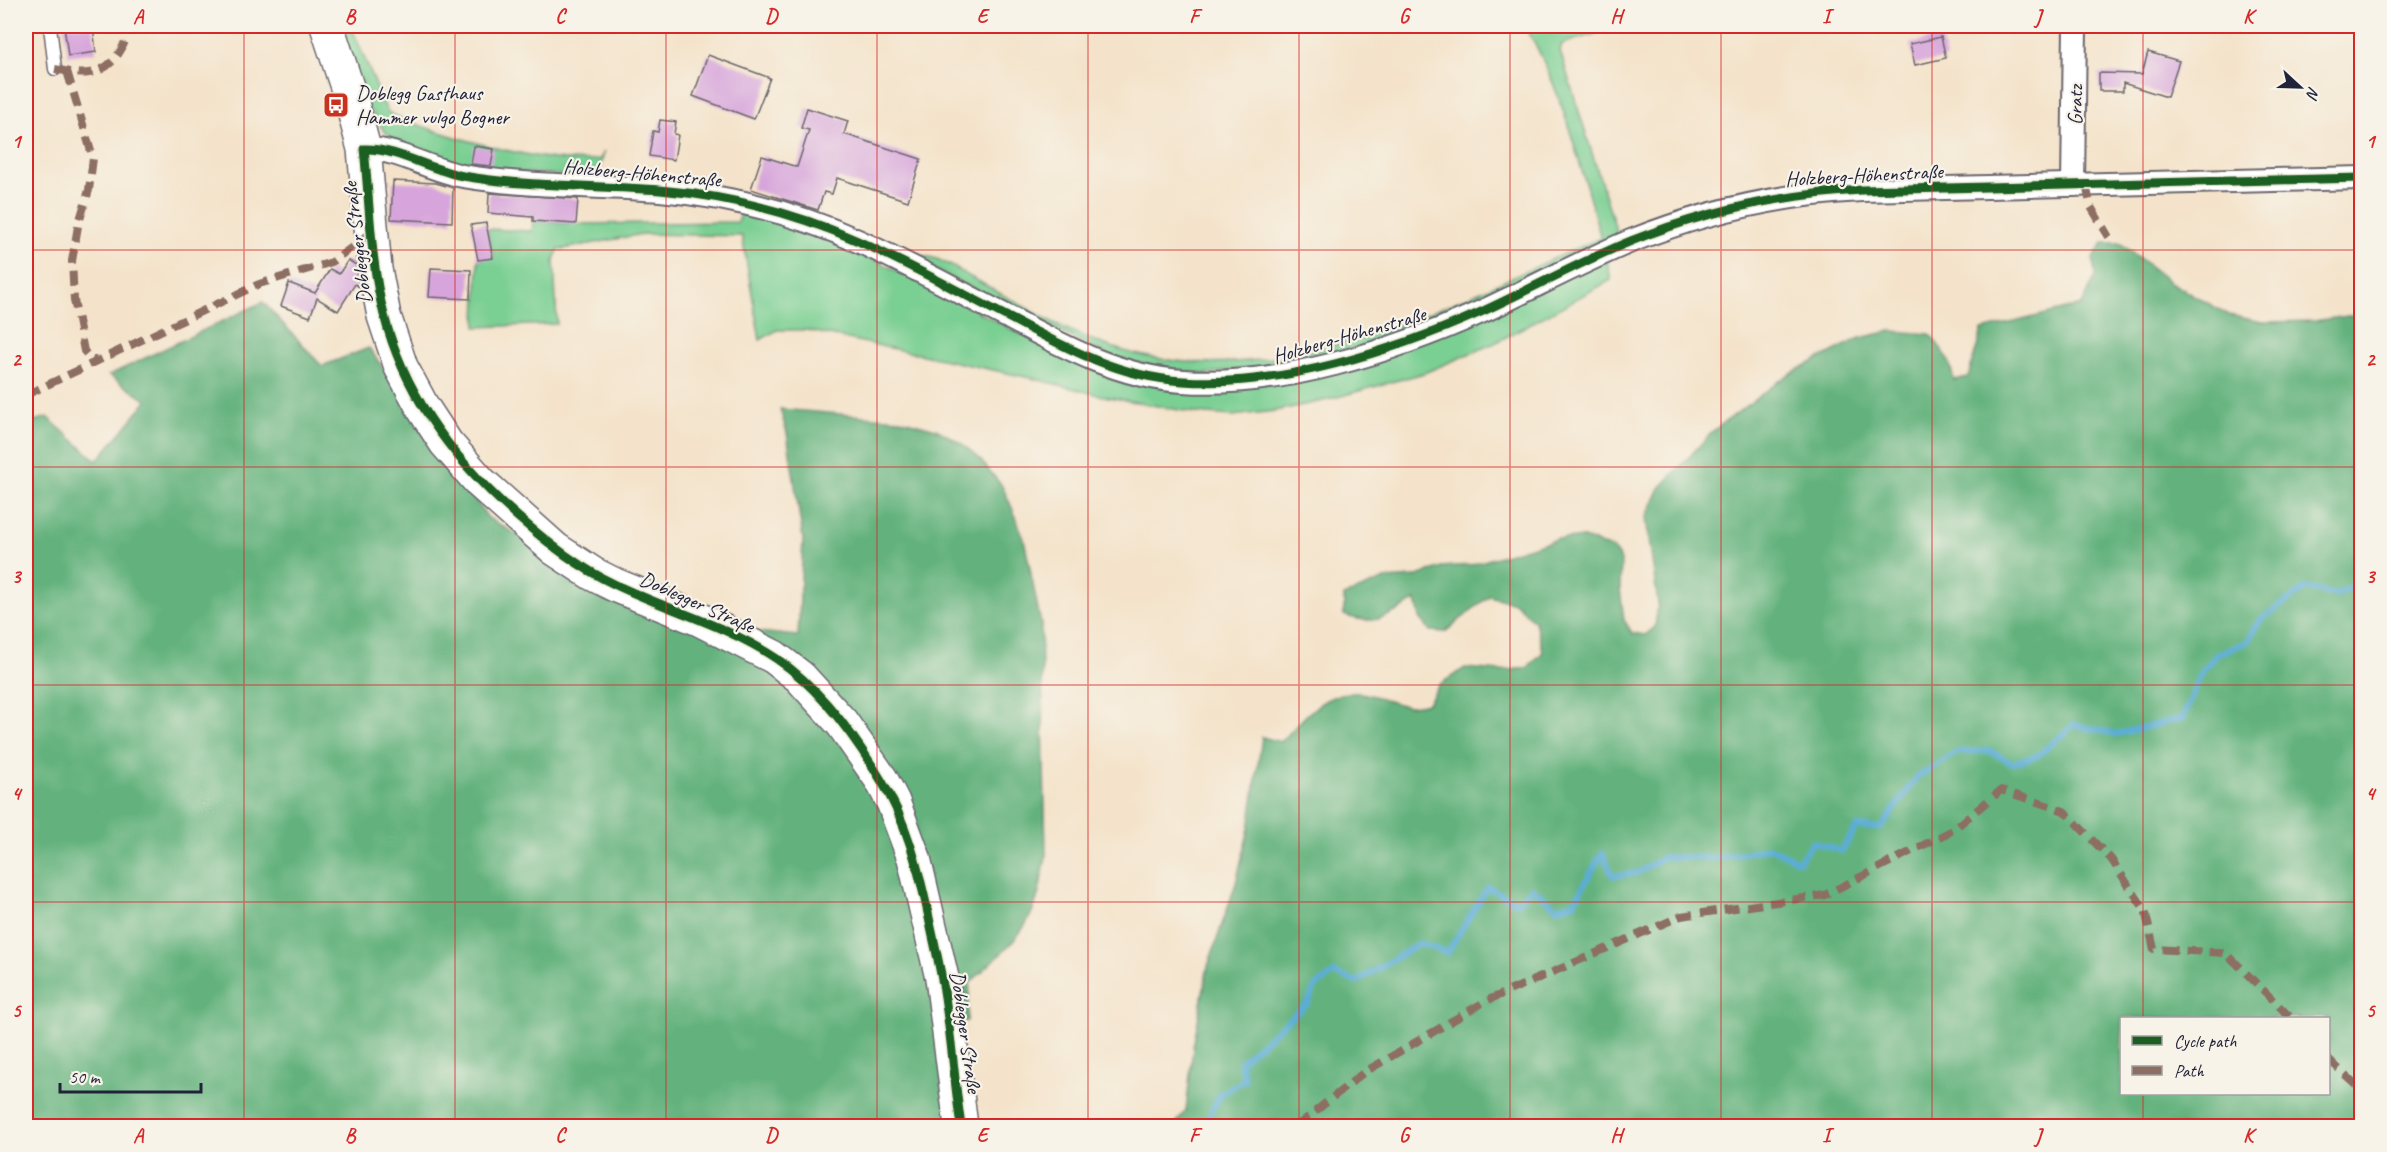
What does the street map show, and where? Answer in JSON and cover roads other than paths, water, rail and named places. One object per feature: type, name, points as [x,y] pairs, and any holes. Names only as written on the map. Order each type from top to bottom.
[{"type":"street","name":"Doblegger Straße","points":[[327,26],[351,99],[364,149],[375,269],[391,341],[410,385],[423,408],[459,459],[505,506],[536,534],[574,562],[615,585],[735,636],[785,665],[824,702],[881,779],[905,831],[925,897],[942,978],[961,1126]]},
{"type":"street","name":"Gratz","points":[[2073,185],[2075,26]]},
{"type":"street","name":"Holzberg-Höhenstraße","points":[[364,149],[380,149],[461,175],[680,192],[753,205],[859,241],[1094,360],[1159,378],[1205,382],[1290,373],[1412,340],[1480,312],[1635,240],[1703,216],[1761,201],[1839,191],[2361,178]]},
{"type":"lane","points":[[50,26],[55,69]]},
{"type":"waterway","points":[[1211,1126],[1207,1120],[1220,1094],[1245,1080],[1240,1062],[1308,1003],[1315,987],[1334,973],[1356,982],[1420,943],[1447,953],[1488,887],[1517,903],[1532,888],[1557,908],[1574,903],[1602,853],[1613,876],[1637,873],[1664,857],[1717,858],[1770,848],[1799,861],[1813,842],[1841,851],[1857,827],[1881,828],[1917,777],[1958,752],[1990,751],[2012,763],[2037,756],[2074,725],[2117,734],[2183,718],[2201,673],[2217,654],[2247,642],[2260,620],[2306,588],[2336,595],[2362,581]]},
{"type":"place","name":"Doblegg Gasthaus Hammer vulgo Bogner","points":[[336,105]]}]
